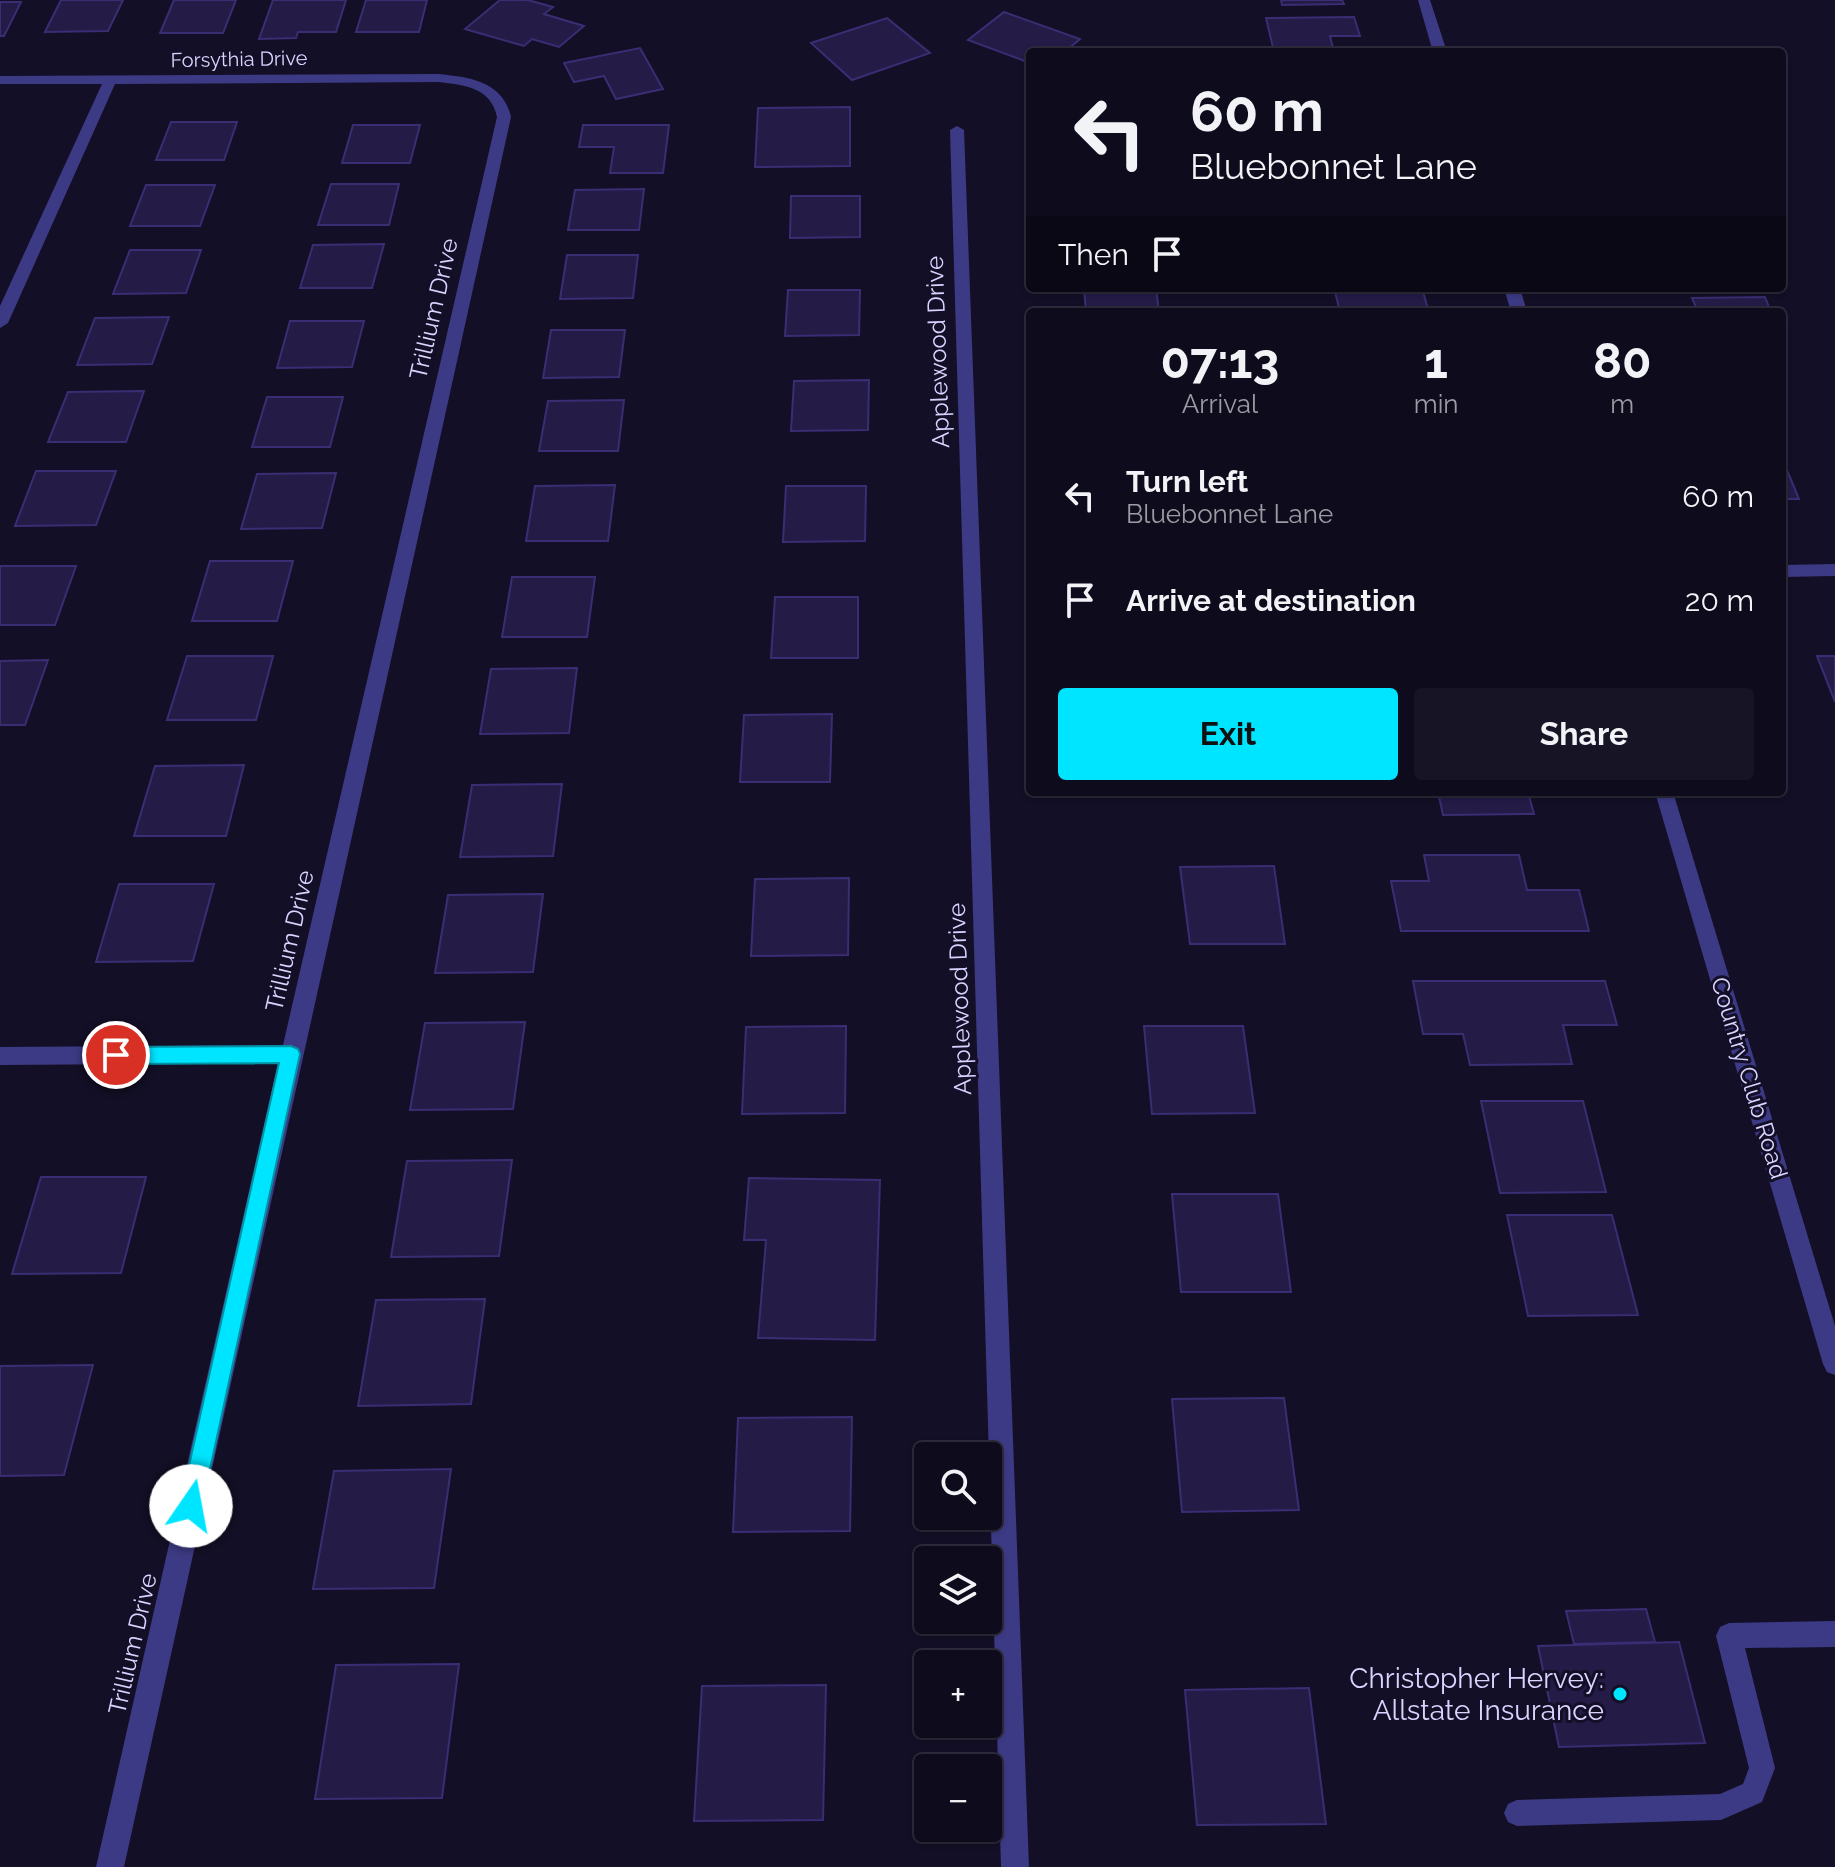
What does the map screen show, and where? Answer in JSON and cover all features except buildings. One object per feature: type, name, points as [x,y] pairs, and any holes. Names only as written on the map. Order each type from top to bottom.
[{"type":"street","points":[[1424,0],[1439,48]]},
{"type":"street","name":"Forsythia Drive","points":[[0,80],[424,78],[479,85]]},
{"type":"street","points":[[0,323],[110,80]]},
{"type":"street","name":"Trillium Drive","points":[[110,1867],[504,117],[499,98],[479,85]]},
{"type":"street","name":"Applewood Drive","points":[[957,130],[1015,1867]]},
{"type":"street","points":[[1786,571],[1835,570]]},
{"type":"street","name":"Country Club Road","points":[[1665,796],[1835,1364]]},
{"type":"street","points":[[0,1056],[291,1054]]},
{"type":"street","points":[[1517,1813],[1721,1807],[1753,1793],[1762,1768],[1729,1636],[1835,1634]]},
{"type":"place","name":"Christopher Hervey: Allstate Insurance","points":[[1620,1694]]},
{"type":"route","points":[[116,1055],[291,1054],[191,1506]]}]
